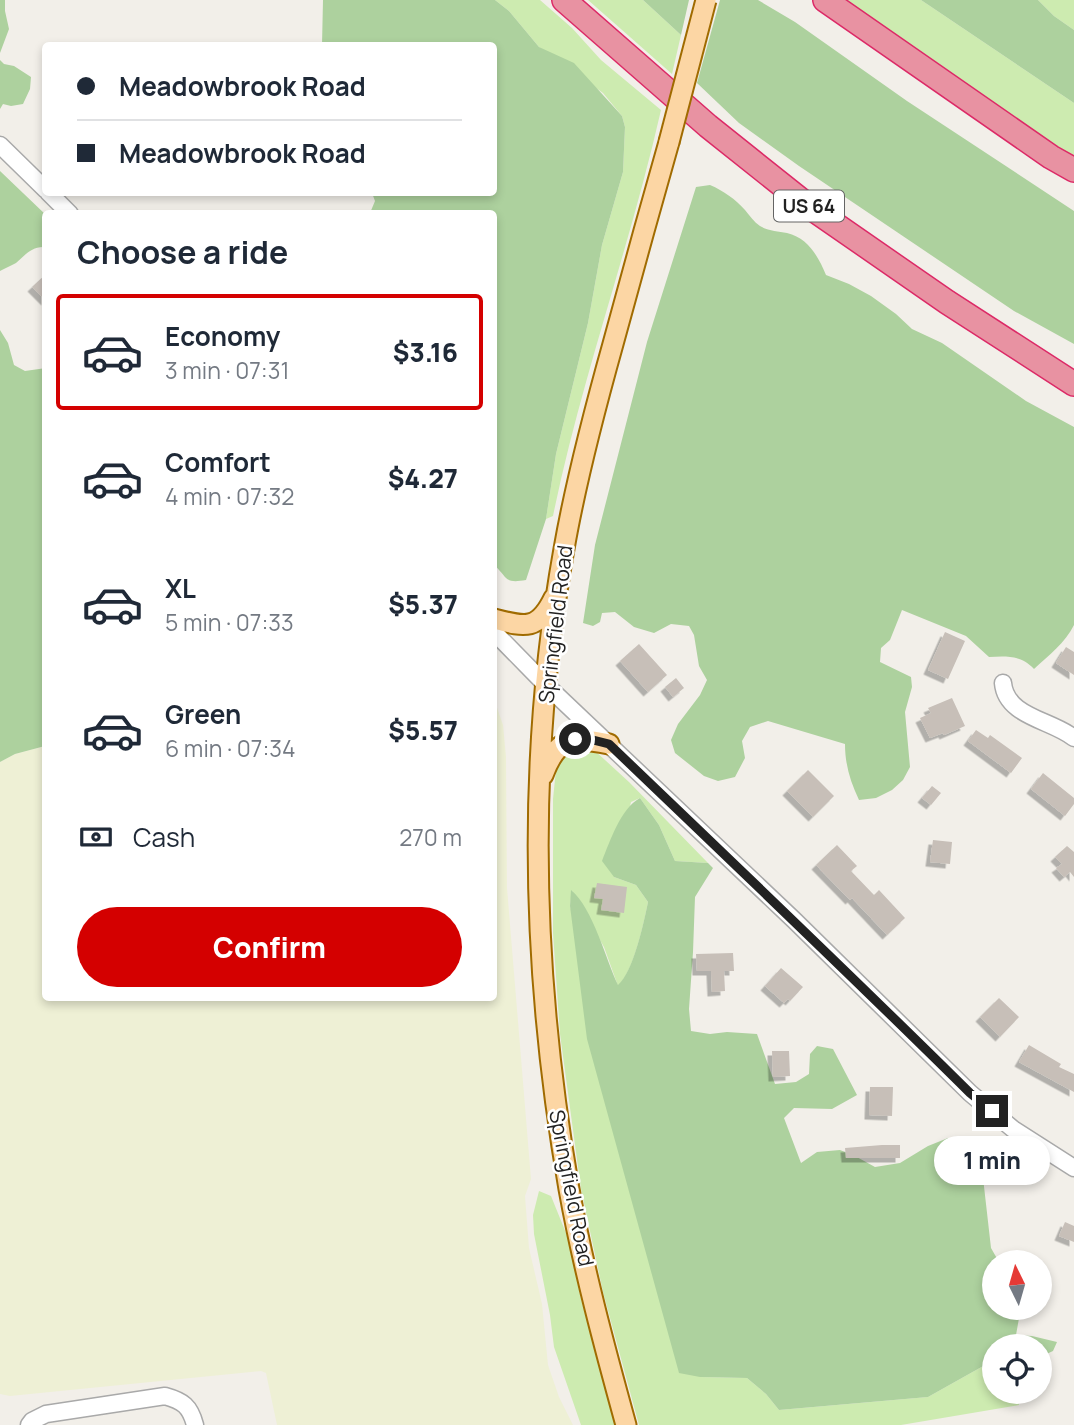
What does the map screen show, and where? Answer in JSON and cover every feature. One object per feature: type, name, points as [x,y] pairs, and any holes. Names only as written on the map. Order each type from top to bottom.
[{"type":"highway","name":"US 64","points":[[564,0],[708,126],[807,205],[947,302],[1074,384]]},
{"type":"highway","points":[[825,0],[1074,170]]},
{"type":"main road","name":"Springfield Road","points":[[626,1425],[579,1235],[554,1094],[544,1008],[538,904],[539,786],[545,684],[572,505],[706,0]]},
{"type":"main road","points":[[497,621],[519,625],[532,624],[543,618],[558,591]]},
{"type":"main road","points":[[539,786],[547,765],[563,744],[585,738],[609,744]]},
{"type":"street","points":[[0,145],[42,186]]},
{"type":"street","points":[[52,196],[66,210]]},
{"type":"street","points":[[497,635],[970,1093],[1013,1129],[1074,1168]]},
{"type":"street","points":[[1003,683],[1008,701],[1074,738]]},
{"type":"street","points":[[29,1425],[32,1420],[46,1414],[165,1396],[178,1399],[186,1406],[195,1425]]},
{"type":"green space","points":[[0,0],[5,0],[9,29],[0,53]]},
{"type":"green space","points":[[323,0],[495,0],[509,11],[539,47],[574,63],[622,116],[625,127],[623,172],[602,245],[588,323],[556,454],[546,519],[526,580],[509,580],[497,568],[497,210],[371,210],[375,201],[373,196],[497,196],[497,42],[322,42]]},
{"type":"green space","points":[[495,0],[540,0],[572,28],[601,60],[661,110],[635,212],[577,414],[553,516],[546,519],[556,454],[588,323],[602,245],[623,172],[625,127],[622,116],[603,93],[539,47],[509,11]]},
{"type":"green space","points":[[588,0],[643,0],[681,35],[672,74]]},
{"type":"green space","points":[[643,0],[689,0],[681,35]]},
{"type":"green space","points":[[720,0],[758,0],[795,22],[907,101],[1074,211],[1074,344],[1014,311],[799,166],[739,123],[697,83]]},
{"type":"green space","points":[[846,0],[921,0],[1074,103],[1074,159],[945,74]]},
{"type":"green space","points":[[921,0],[1038,0],[1074,30],[1074,103]]},
{"type":"green space","points":[[1038,0],[1074,0],[1074,30],[1054,16]]},
{"type":"green space","points":[[0,60],[31,77],[30,89],[23,104],[3,104],[0,109]]},
{"type":"green space","points":[[0,171],[42,211],[42,247],[32,250],[0,271]]},
{"type":"green space","points":[[710,185],[733,199],[760,226],[801,239],[816,255],[826,275],[871,296],[912,329],[942,343],[1026,401],[1074,427],[1074,625],[1061,643],[1034,669],[1019,659],[989,657],[966,636],[902,610],[890,640],[881,648],[880,662],[911,677],[912,687],[905,712],[910,767],[903,780],[892,790],[876,798],[859,800],[849,772],[845,744],[768,721],[750,727],[742,741],[745,758],[735,777],[718,781],[704,776],[675,753],[671,740],[678,724],[700,695],[707,680],[699,666],[694,635],[689,626],[671,624],[654,633],[634,627],[615,612],[602,613],[600,622],[593,626],[583,623],[595,545],[647,342],[696,187]]},
{"type":"green space","points":[[0,330],[8,343],[14,365],[25,371],[42,369],[42,747],[15,754],[0,762]]},
{"type":"green space","points":[[497,708],[503,725],[506,757],[507,888],[531,1179],[525,1196],[529,1248],[542,1304],[548,1365],[559,1397],[573,1425],[277,1425],[266,1373],[261,1371],[10,1396],[0,1394],[0,762],[15,754],[42,747],[42,1001],[497,1001]]},
{"type":"green space","points":[[567,749],[593,749],[708,863],[675,861],[659,825],[640,798],[631,802],[614,877],[636,885],[648,902],[633,959],[618,986],[604,947],[572,891],[570,906],[700,1377],[747,1378],[766,1394],[779,1410],[928,1397],[982,1367],[982,1404],[1019,1405],[901,1425],[639,1425],[603,1292],[581,1189],[560,1034],[553,933],[553,799],[557,760]]},
{"type":"green space","points":[[640,798],[659,825],[675,861],[708,863],[713,868],[695,897],[689,1009],[691,1031],[710,1034],[757,1034],[775,1084],[796,1082],[809,1074],[810,1054],[817,1046],[833,1049],[857,1095],[832,1109],[794,1108],[784,1118],[801,1163],[817,1152],[840,1150],[875,1167],[900,1163],[928,1146],[948,1138],[972,1144],[981,1160],[992,1250],[982,1250],[982,1320],[1019,1320],[1016,1334],[982,1334],[982,1367],[928,1397],[779,1410],[766,1394],[747,1378],[700,1377],[679,1373],[587,1039],[570,906],[571,890],[579,898],[592,921],[618,985],[633,959],[648,902],[636,885],[614,877],[602,861],[622,817]]},
{"type":"green space","points":[[539,1191],[551,1196],[568,1238],[581,1299],[616,1425],[581,1425],[554,1347],[534,1234],[533,1215]]},
{"type":"building","points":[[42,278],[42,297],[32,287]]},
{"type":"building","points":[[945,632],[965,641],[948,679],[928,670]]},
{"type":"building","points":[[639,644],[667,675],[648,692],[620,661]]},
{"type":"building","points":[[1066,647],[1074,652],[1074,675],[1056,663]]},
{"type":"building","points":[[676,678],[684,688],[673,697],[665,687]]},
{"type":"building","points":[[952,698],[965,726],[930,738],[920,718],[931,713],[928,708]]},
{"type":"building","points":[[976,730],[988,738],[990,735],[1022,758],[1011,773],[968,741]]},
{"type":"building","points":[[808,770],[834,796],[813,817],[787,791]]},
{"type":"building","points":[[1043,773],[1074,798],[1074,804],[1065,816],[1031,789]]},
{"type":"building","points":[[932,786],[941,793],[931,805],[922,798]]},
{"type":"building","points":[[933,840],[952,842],[950,864],[930,862]]},
{"type":"building","points":[[837,845],[857,866],[851,871],[874,895],[879,890],[905,918],[887,935],[816,865]]},
{"type":"building","points":[[1067,846],[1074,852],[1074,877],[1070,872],[1064,877],[1056,868],[1062,864],[1055,857]]},
{"type":"building","points":[[597,883],[627,887],[624,913],[601,910],[603,899],[594,898]]},
{"type":"building","points":[[733,953],[734,971],[724,971],[725,991],[712,992],[711,971],[697,971],[696,954]]},
{"type":"building","points":[[781,968],[803,987],[790,1001],[788,999],[784,1003],[765,986]]},
{"type":"building","points":[[999,998],[1019,1017],[1000,1037],[980,1017]]},
{"type":"building","points":[[1029,1045],[1061,1064],[1059,1067],[1074,1074],[1074,1092],[1019,1062]]},
{"type":"building","points":[[772,1051],[789,1051],[790,1076],[773,1077]]},
{"type":"building","points":[[870,1087],[893,1087],[892,1116],[869,1115]]},
{"type":"building","points":[[900,1145],[900,1158],[846,1158],[845,1148]]},
{"type":"building","points":[[1065,1222],[1074,1226],[1074,1242],[1059,1236]]},
{"type":"route","points":[[575,739],[585,738],[609,744],[970,1093],[992,1111]]}]
